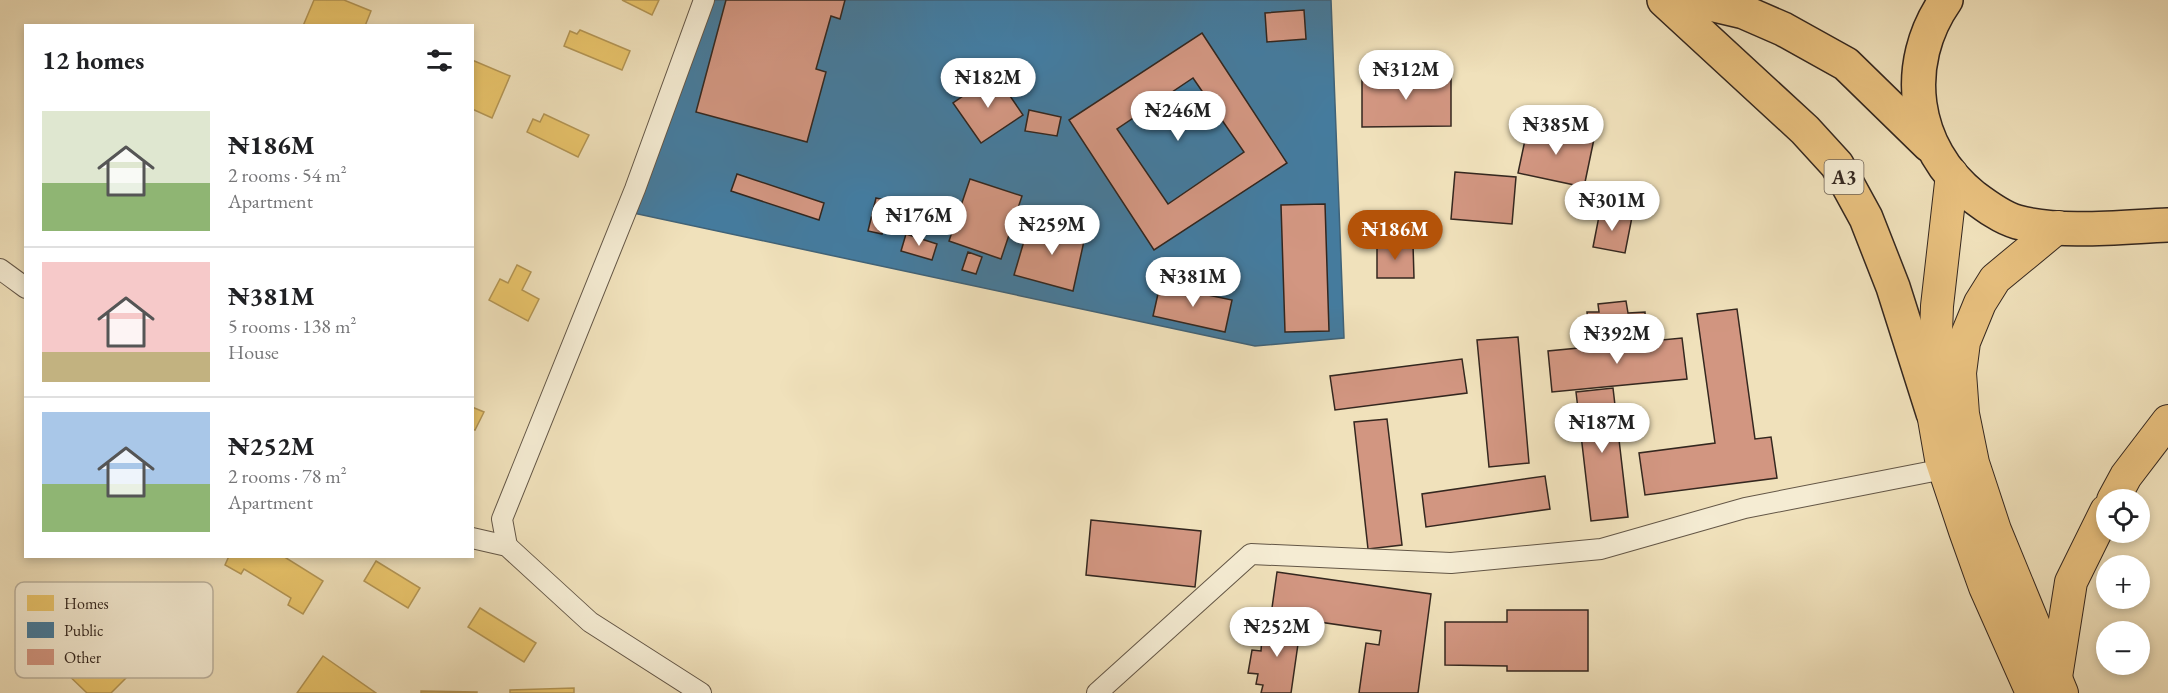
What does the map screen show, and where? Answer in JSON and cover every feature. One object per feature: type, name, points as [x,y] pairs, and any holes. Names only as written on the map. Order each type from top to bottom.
[{"type":"highway","name":"A3","points":[[1664,0],[1805,129],[1837,165],[1866,218],[1893,287],[1933,413]]},
{"type":"highway","points":[[1693,0],[1744,12],[1783,29],[1846,64],[1944,163],[1964,189],[1997,212],[2016,221],[2058,227],[2168,225]]},
{"type":"highway","points":[[1944,163],[1925,127],[1919,101],[1918,75],[1922,49],[1931,24],[1946,0]]},
{"type":"main road","points":[[1944,163],[1933,413],[1944,469],[1985,586],[2050,688]]},
{"type":"main road","points":[[2050,688],[1973,463],[1963,414],[1960,373],[1964,342],[1980,303],[1995,279],[2058,227]]},
{"type":"main road","points":[[2119,489],[2126,476],[2168,421]]},
{"type":"main road","points":[[2050,688],[2071,582],[2096,531]]},
{"type":"street","points":[[507,546],[502,519],[635,189],[704,0]]},
{"type":"street","points":[[0,269],[24,287]]},
{"type":"street","points":[[1097,693],[1251,554],[1451,563],[1601,549],[1745,508],[1944,469]]},
{"type":"street","points":[[474,538],[507,546],[590,622],[701,693]]},
{"type":"building: Homes","points":[[314,0],[344,0],[371,11],[366,24],[304,24]]},
{"type":"building: Homes","points":[[622,0],[659,0],[652,15]]},
{"type":"building: Homes","points":[[580,30],[630,51],[622,70],[564,46],[570,31],[577,34]]},
{"type":"building: Homes","points":[[474,61],[510,76],[492,118],[474,110]]},
{"type":"building: Homes","points":[[544,114],[589,135],[578,157],[527,132],[533,119],[540,122]]},
{"type":"building: Homes","points":[[517,265],[531,272],[522,290],[539,299],[528,321],[489,300],[500,279],[508,283]]},
{"type":"building: Homes","points":[[474,408],[484,412],[474,430]]},
{"type":"building: Homes","points":[[228,558],[286,558],[323,581],[303,614],[288,605],[291,598],[244,569],[241,574],[225,565]]},
{"type":"building: Homes","points":[[376,561],[420,588],[408,608],[364,581]]},
{"type":"building: Homes","points":[[480,608],[536,643],[524,662],[468,627]]},
{"type":"building: Homes","points":[[323,656],[376,693],[297,693]]},
{"type":"building: Homes","points":[[71,678],[126,678],[111,693],[87,693]]},
{"type":"building: Homes","points":[[574,688],[574,693],[510,693],[510,690]]},
{"type":"building: Homes","points":[[421,691],[477,692],[477,693],[421,693]]},
{"type":"building: Public","points":[[707,0],[1331,0],[1344,338],[1255,346],[633,213]]},
{"type":"building: Other","points":[[726,0],[845,0],[840,19],[831,16],[816,69],[826,72],[807,142],[696,112]]},
{"type":"building: Other","points":[[1304,10],[1306,39],[1267,42],[1265,13]]},
{"type":"building: Other","points":[[1202,33],[1287,163],[1154,250],[1069,120]],"holes":[[[1193,78],[1244,152],[1168,204],[1117,129]]]},
{"type":"building: Other","points":[[995,74],[1023,115],[981,143],[953,103]]},
{"type":"building: Other","points":[[1362,76],[1451,76],[1451,126],[1362,127]]},
{"type":"building: Other","points":[[1029,110],[1061,117],[1057,136],[1025,131]]},
{"type":"building: Other","points":[[1528,126],[1594,139],[1584,187],[1518,173]]},
{"type":"building: Other","points":[[1455,172],[1516,177],[1512,224],[1451,219]]},
{"type":"building: Other","points":[[737,174],[824,203],[819,220],[731,191]]},
{"type":"building: Other","points":[[970,179],[1022,196],[1001,259],[949,241]]},
{"type":"building: Other","points":[[876,198],[890,201],[882,234],[868,231]]},
{"type":"building: Other","points":[[1325,204],[1329,331],[1285,332],[1281,205]]},
{"type":"building: Other","points":[[1600,211],[1632,217],[1625,253],[1593,247]]},
{"type":"building: Other","points":[[1047,220],[1086,232],[1073,291],[1014,275],[1027,231],[1042,237]]},
{"type":"building: Other","points":[[906,234],[937,244],[932,260],[901,251]]},
{"type":"building: Other","points":[[1413,244],[1414,278],[1377,278],[1377,245]]},
{"type":"building: Other","points":[[968,252],[982,257],[976,274],[962,270]]},
{"type":"building: Other","points":[[1160,285],[1232,300],[1225,332],[1153,316]]},
{"type":"building: Other","points":[[1626,301],[1628,313],[1645,312],[1646,332],[1589,337],[1587,312],[1599,312],[1598,304]]},
{"type":"building: Other","points":[[1737,309],[1755,439],[1771,437],[1777,478],[1645,495],[1639,453],[1715,443],[1697,314]]},
{"type":"building: Other","points":[[1518,337],[1529,463],[1489,467],[1477,340]]},
{"type":"building: Other","points":[[1682,338],[1687,379],[1552,392],[1548,351]]},
{"type":"building: Other","points":[[1462,359],[1467,393],[1335,410],[1330,376]]},
{"type":"building: Other","points":[[1613,388],[1628,517],[1591,521],[1576,392]]},
{"type":"building: Other","points":[[1387,419],[1402,545],[1368,549],[1354,422]]},
{"type":"building: Other","points":[[1545,476],[1550,509],[1426,527],[1422,494]]},
{"type":"building: Other","points":[[1091,520],[1201,531],[1195,587],[1086,575]]},
{"type":"building: Other","points":[[1277,572],[1431,594],[1418,693],[1359,693],[1366,643],[1379,645],[1381,631],[1271,615]]},
{"type":"building: Other","points":[[1507,610],[1588,610],[1588,671],[1507,671],[1507,666],[1445,665],[1445,622],[1507,622]]},
{"type":"building: Other","points":[[1272,619],[1301,623],[1291,693],[1261,693],[1263,685],[1256,684],[1258,674],[1248,673],[1252,650],[1261,651],[1262,637],[1269,639]]}]
